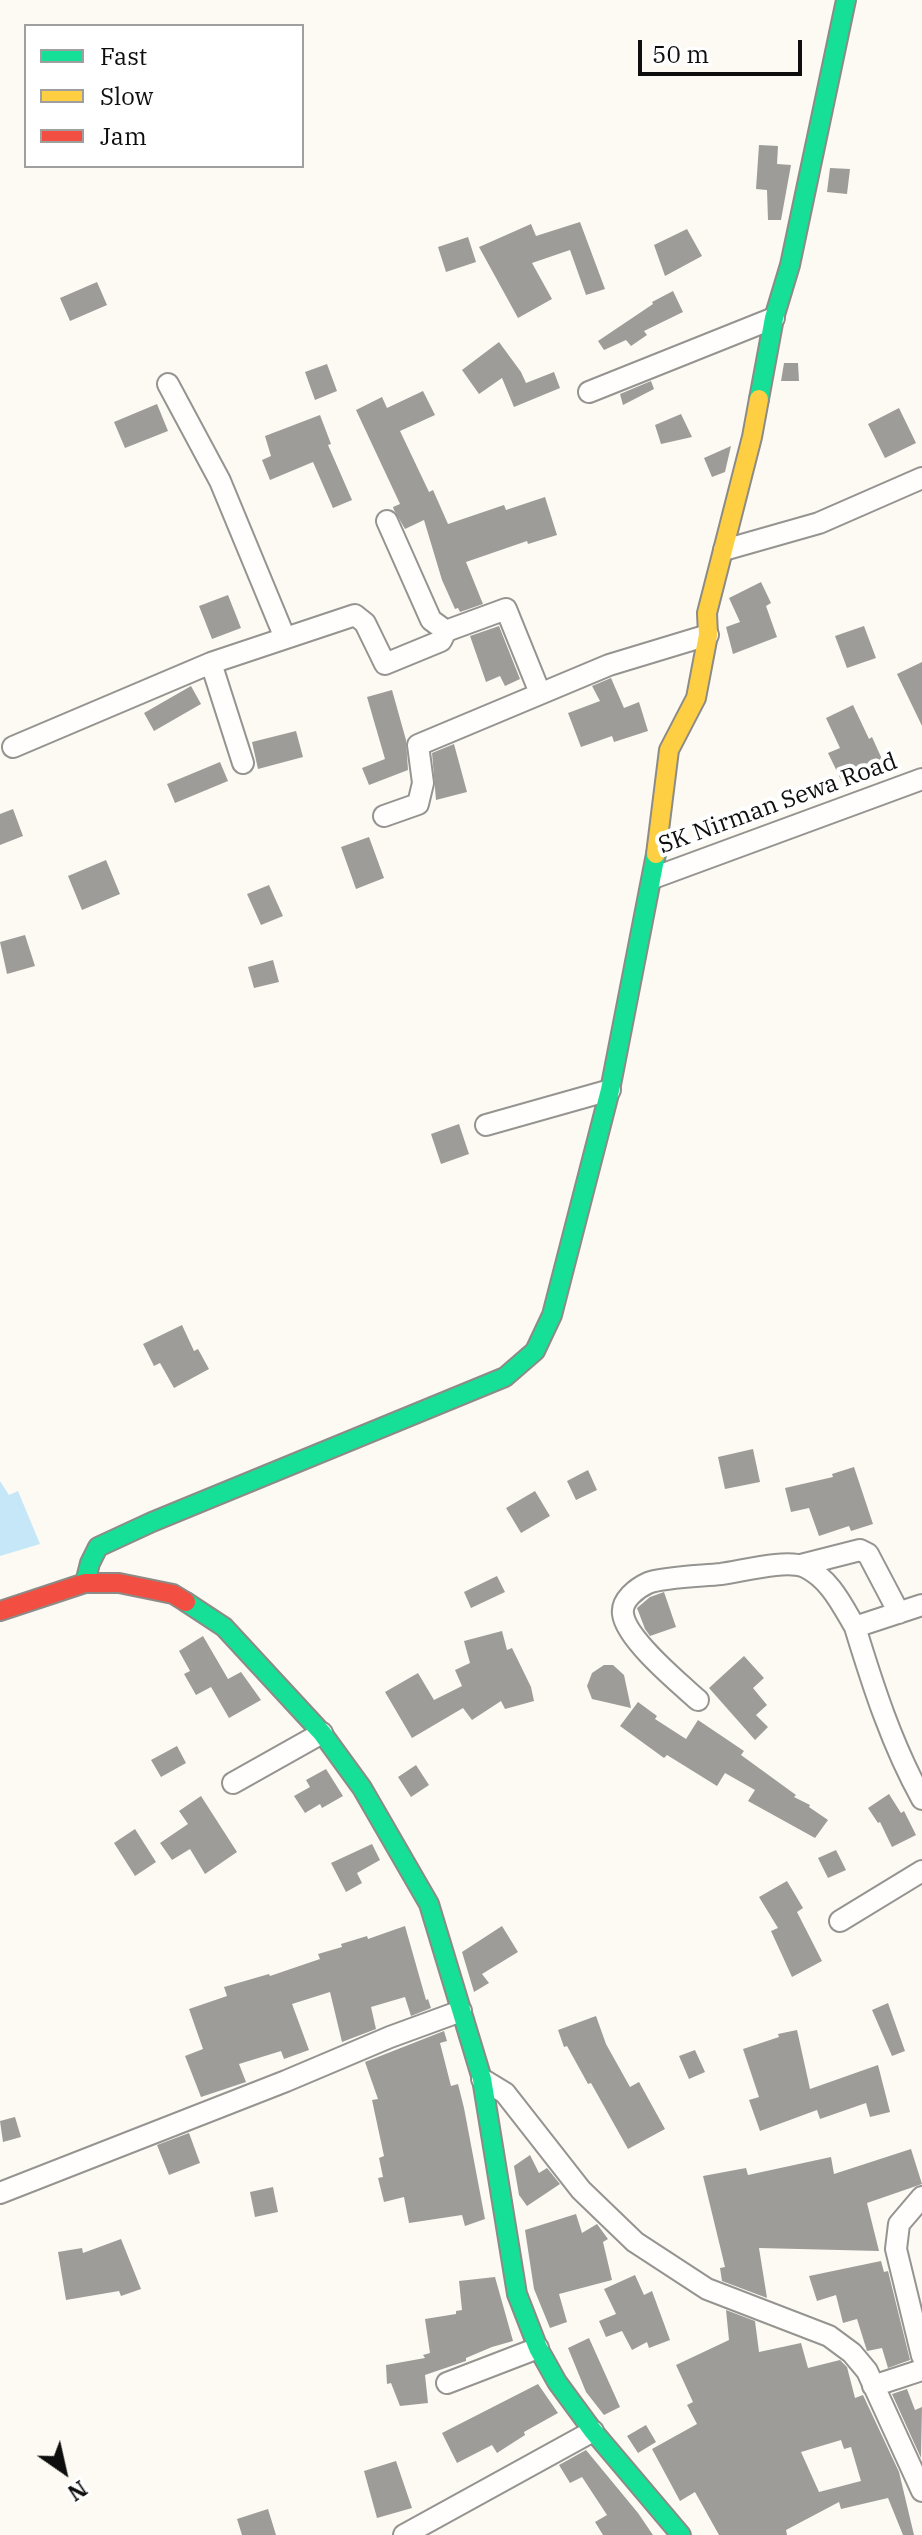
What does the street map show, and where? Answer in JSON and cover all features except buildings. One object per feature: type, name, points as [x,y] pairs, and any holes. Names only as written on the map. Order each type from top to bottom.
[{"type":"street","points":[[85,1583],[98,1547],[505,1377],[535,1351],[552,1315],[610,1090],[653,878],[669,750],[696,698],[708,635],[707,613],[762,391],[774,318],[790,265],[846,0]]},
{"type":"street","points":[[589,392],[774,318]]},
{"type":"street","points":[[168,384],[220,481],[285,638]]},
{"type":"street","points":[[724,550],[819,523],[922,478]]},
{"type":"street","points":[[387,521],[431,620],[446,631]]},
{"type":"street","points":[[13,747],[211,663],[355,615],[365,623],[385,664],[441,641],[446,631],[506,609],[540,693]]},
{"type":"street","points":[[384,816],[418,804],[423,783],[418,745],[609,665],[708,635]]},
{"type":"street","points":[[211,663],[243,763]]},
{"type":"street","name":"SK Nirman Sewa Road","points":[[653,878],[922,779]]},
{"type":"street","points":[[486,1125],[610,1090]]},
{"type":"street","points":[[698,1700],[656,1662],[623,1615],[623,1604],[649,1582],[801,1565],[860,1550],[868,1554],[899,1613]]},
{"type":"street","points":[[801,1565],[818,1574],[834,1591],[855,1627],[877,1697],[906,1770],[922,1799]]},
{"type":"street","points":[[0,1611],[85,1583],[119,1583],[173,1594],[224,1627],[322,1733],[362,1788],[429,1904],[482,2079],[517,2294],[538,2348],[557,2382],[593,2431],[681,2535]]},
{"type":"street","points":[[855,1627],[922,1605]]},
{"type":"street","points":[[233,1783],[322,1733]]},
{"type":"street","points":[[840,1921],[922,1871]]},
{"type":"street","points":[[0,2193],[461,2011]]},
{"type":"street","points":[[482,2079],[505,2093],[581,2190],[635,2242],[707,2289],[829,2336],[852,2353],[867,2371],[922,2491]]},
{"type":"street","points":[[922,2197],[899,2224],[896,2249],[922,2356]]},
{"type":"street","points":[[447,2383],[538,2348]]},
{"type":"street","points":[[873,2386],[922,2370]]},
{"type":"street","points":[[404,2535],[593,2431]]},
{"type":"water","points":[[0,1481],[9,1495],[18,1491],[40,1544],[0,1556]]},
{"type":"traffic: fast","points":[[759,399],[774,318],[790,265],[846,0]]},
{"type":"traffic: fast","points":[[85,1583],[98,1547],[505,1377],[535,1351],[552,1315],[610,1090],[656,854]]},
{"type":"traffic: fast","points":[[186,1602],[224,1627],[322,1733],[362,1788],[429,1904],[482,2079],[517,2294],[538,2348],[557,2382],[593,2431],[681,2535]]},
{"type":"traffic: slow","points":[[656,854],[669,750],[696,698],[708,635],[707,613],[759,399]]},
{"type":"traffic: jam","points":[[0,1611],[85,1583],[119,1583],[173,1594],[186,1602]]}]
